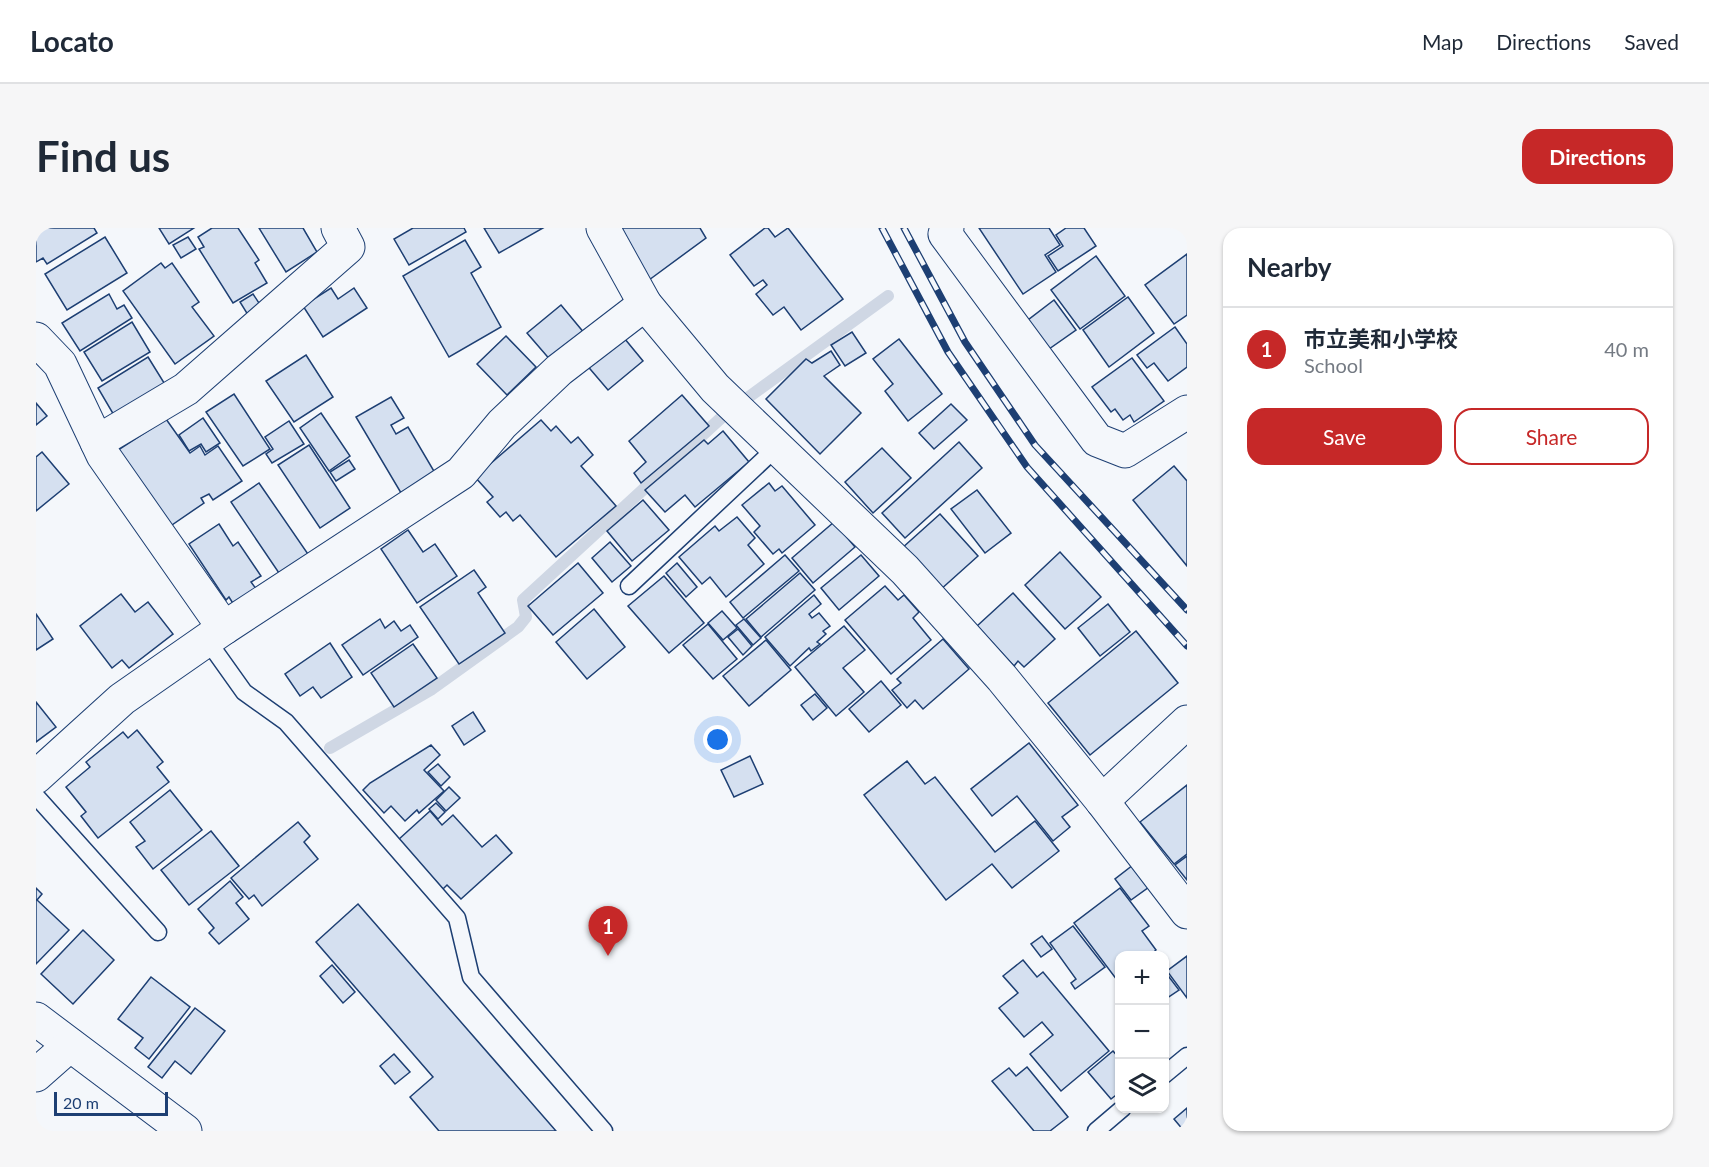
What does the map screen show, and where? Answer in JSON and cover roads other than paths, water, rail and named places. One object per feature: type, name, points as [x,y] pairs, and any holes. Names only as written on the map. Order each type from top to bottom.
[{"type":"street","points":[[96,442],[186,389],[348,248],[338,228]]},
{"type":"street","points":[[603,228],[645,304],[715,388],[905,570],[1002,678],[1102,801],[1187,912]]},
{"type":"street","points":[[947,228],[945,234],[1097,440],[1125,452],[1187,412]]},
{"type":"street","points":[[36,777],[122,699],[216,634],[461,473],[502,424],[559,370],[645,304]]},
{"type":"street","points":[[36,339],[60,364],[103,455],[216,634]]},
{"type":"street","points":[[1102,801],[1187,722]]},
{"type":"street","points":[[36,1019],[185,1131]]},
{"type":"street","points":[[36,1075],[70,1045]]},
{"type":"lane","points":[[629,586],[776,448]]},
{"type":"lane","points":[[216,634],[244,692],[286,722],[457,918],[471,977],[604,1131]]},
{"type":"lane","points":[[36,796],[158,932]]},
{"type":"lane","points":[[1169,1071],[1187,1056]]},
{"type":"lane","points":[[1096,1131],[1117,1113]]},
{"type":"waterway","points":[[746,399],[888,296]]},
{"type":"waterway","points":[[330,748],[432,689],[518,627],[526,617],[523,600],[721,418]]},
{"type":"railway","points":[[882,228],[948,352],[1027,467],[1187,646]]},
{"type":"railway","points":[[904,228],[965,342],[1035,445],[1187,610]]},
{"type":"place","name":"市立美和小学校","points":[[608,956]]}]
